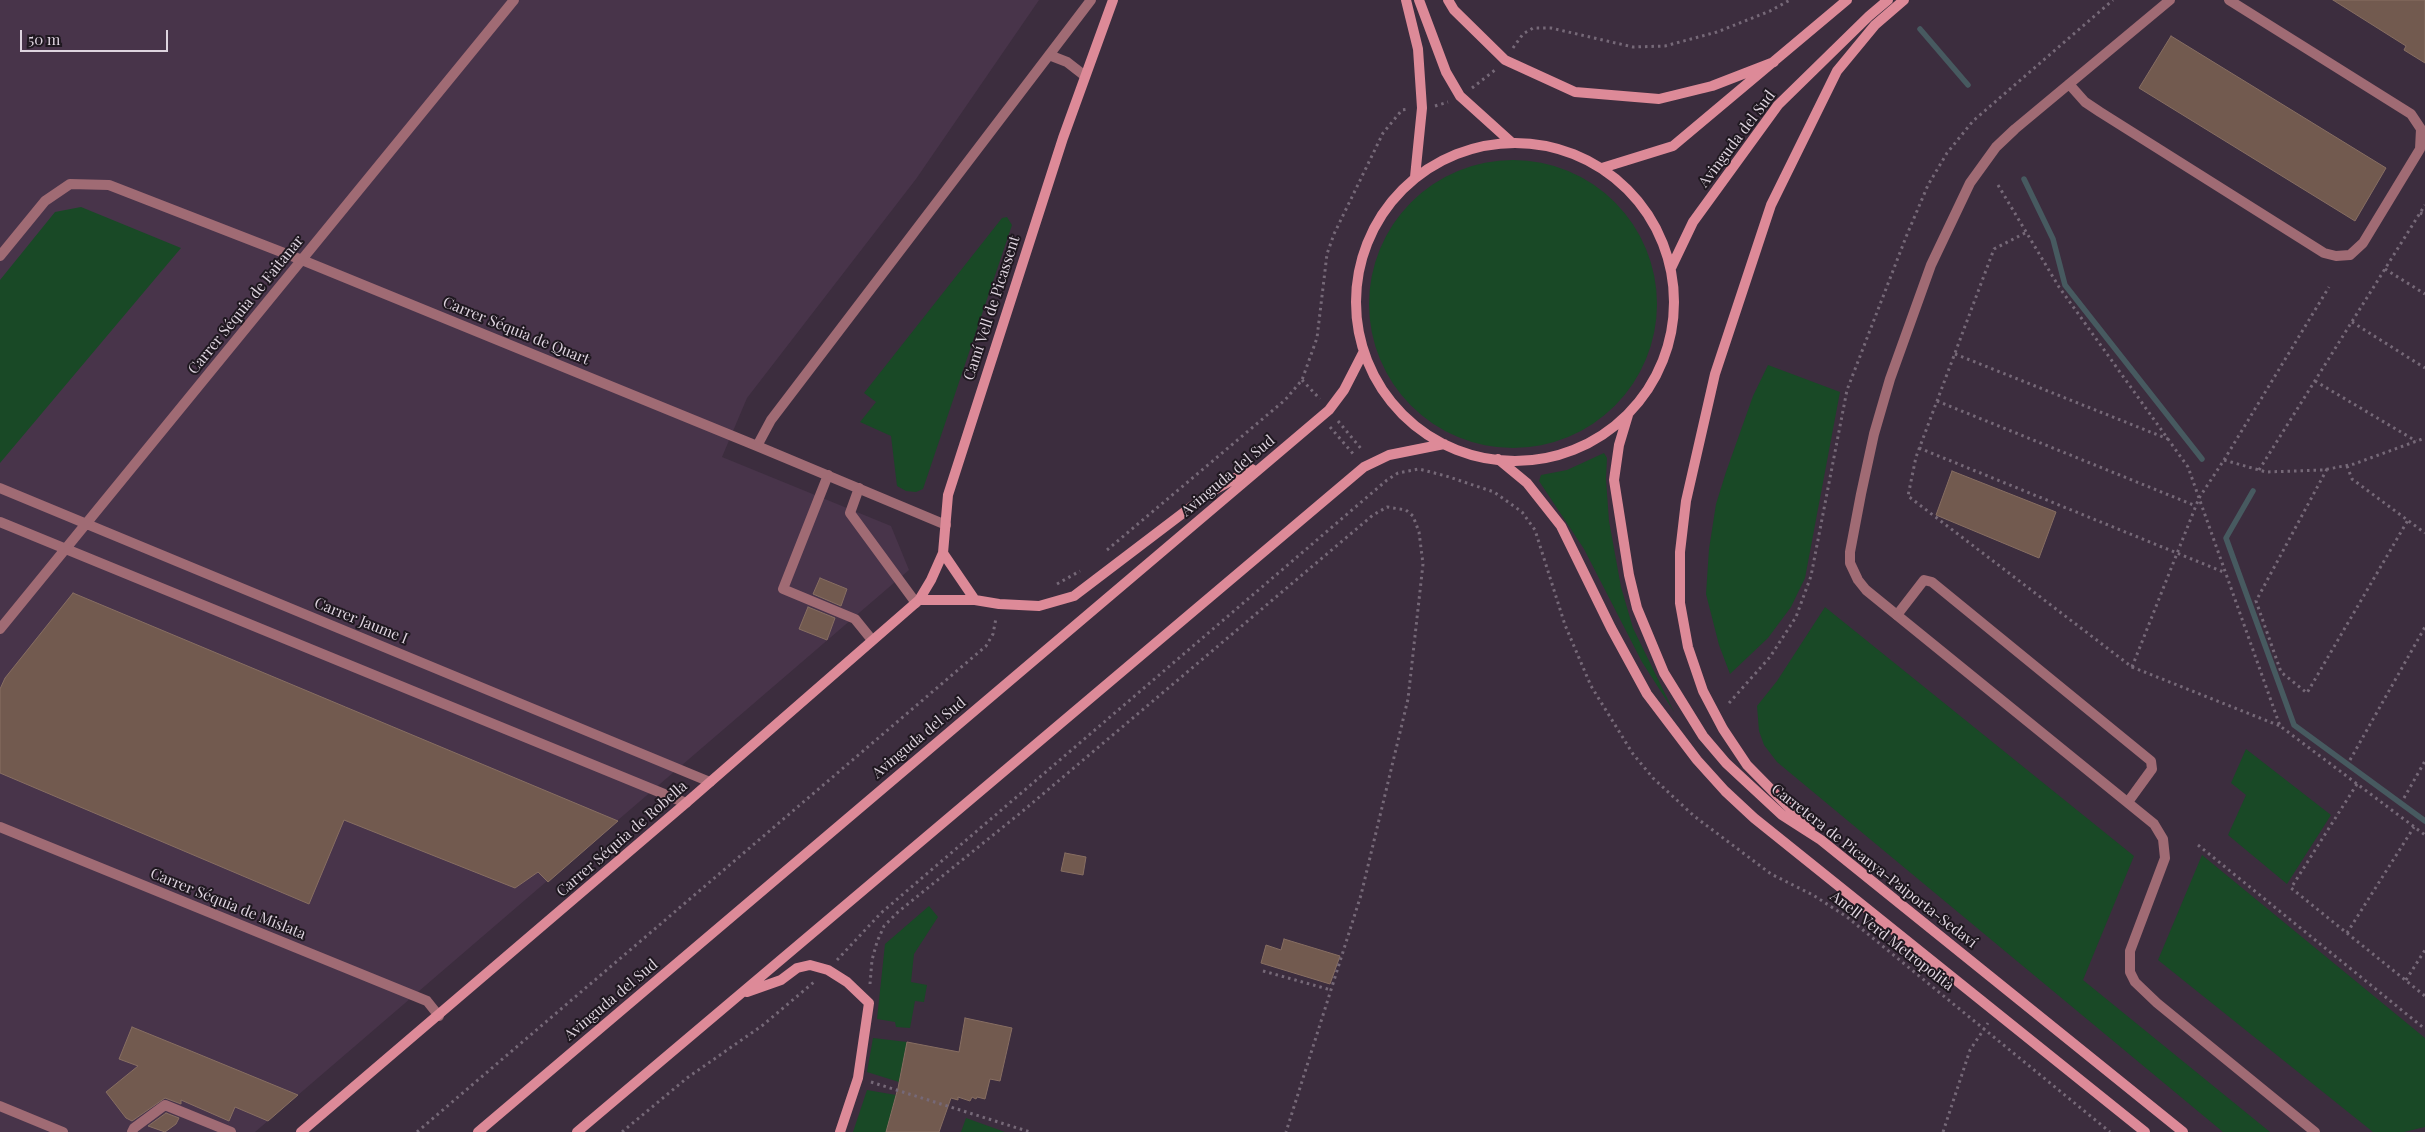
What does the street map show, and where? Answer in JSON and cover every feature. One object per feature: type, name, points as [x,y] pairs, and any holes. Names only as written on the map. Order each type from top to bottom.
[{"type":"main road","name":"Camí Vell de Picassent","points":[[943,553],[948,495],[1063,138],[1113,0]]},
{"type":"main road","points":[[1406,0],[1418,48],[1422,108],[1415,177]]},
{"type":"main road","points":[[1419,0],[1446,72],[1460,96],[1511,142]]},
{"type":"main road","points":[[1448,0],[1454,10],[1504,60],[1574,92],[1659,99],[1712,86],[1774,62]]},
{"type":"main road","name":"Avinguda del Sud","points":[[1602,168],[1673,146],[1847,0]]},
{"type":"main road","name":"Avinguda del Sud","points":[[1671,268],[1693,222],[1778,105],[1869,16],[1888,0]]},
{"type":"main road","points":[[1821,840],[1747,765],[1723,729],[1703,691],[1688,647],[1680,603],[1680,552],[1686,501],[1715,374],[1771,205],[1837,71],[1875,25],[1904,0]]},
{"type":"main road","points":[[1511,142],[1558,148],[1602,168],[1634,195],[1657,229],[1671,268],[1674,321],[1659,372],[1628,415],[1593,441],[1552,457],[1498,460],[1476,456],[1444,444],[1409,421],[1382,390],[1363,353],[1355,305],[1361,257],[1382,213],[1415,177],[1460,152],[1511,142]]},
{"type":"main road","name":"Avinguda del Sud","points":[[478,1132],[1328,410],[1344,390],[1363,353]]},
{"type":"main road","name":"Carretera de Picanya-Paiporta-Sedaví","points":[[1628,415],[1619,445],[1614,480],[1629,575],[1637,608],[1664,673],[1703,736],[1726,764],[1782,814],[1821,840],[2183,1132]]},
{"type":"main road","points":[[577,1132],[1364,467],[1388,455],[1444,444]]},
{"type":"main road","points":[[917,602],[975,600],[1039,606],[1074,596],[1212,490],[1271,459]]},
{"type":"main road","points":[[1498,460],[1527,482],[1561,526],[1647,694],[1697,760],[1754,818],[2145,1132]]},
{"type":"main road","points":[[943,553],[975,600]]},
{"type":"main road","name":"Carrer Séquia de Robella","points":[[301,1132],[439,1016],[917,602],[931,580],[943,553]]},
{"type":"main road","points":[[741,994],[781,980],[797,968],[810,965],[828,970],[847,982],[869,1003],[858,1078],[840,1132]]},
{"type":"street","name":"Carrer Séquia de Faitanar","points":[[0,629],[514,0]]},
{"type":"street","points":[[757,446],[770,420],[1091,0]]},
{"type":"street","points":[[2170,0],[1996,147],[1970,183],[1931,265],[1896,361],[1874,434],[1850,552],[1850,563],[1858,580],[1897,615],[2128,802],[2159,830],[2163,839],[2165,858],[2130,951],[2130,972],[2135,982],[2157,1003],[2315,1132]]},
{"type":"street","points":[[2069,84],[2085,102],[2100,112],[2324,253],[2336,256],[2350,255],[2357,250],[2420,149],[2421,129],[2411,114],[2228,0]]},
{"type":"street","points":[[1049,54],[1067,62],[1085,76]]},
{"type":"street","name":"Carrer Séquia de Quart","points":[[0,256],[45,201],[70,184],[109,185],[302,260],[946,525]]},
{"type":"street","points":[[828,475],[783,589],[855,619],[872,640]]},
{"type":"street","name":"Carrer Jaume I","points":[[0,488],[710,782]]},
{"type":"street","points":[[859,488],[850,513],[917,602]]},
{"type":"street","points":[[0,522],[686,803]]},
{"type":"street","points":[[1897,615],[1924,580],[1932,582],[1940,588],[2151,760],[2152,769],[2128,802]]},
{"type":"street","name":"Carrer Séquia de Mislata","points":[[0,827],[427,1002],[439,1016]]},
{"type":"street","points":[[132,1132],[134,1128],[165,1105],[231,1132]]},
{"type":"street","points":[[0,1106],[63,1132]]},
{"type":"path","points":[[1508,55],[1523,34],[1533,28],[1551,28],[1633,47],[1665,46],[1717,32],[1770,12],[1790,0]]},
{"type":"path","points":[[1466,93],[1501,66]]},
{"type":"path","points":[[1429,108],[1454,100]]},
{"type":"path","points":[[1103,554],[1285,400],[1302,380],[1317,338],[1323,276],[1332,240],[1383,133],[1402,110]]},
{"type":"path","points":[[1998,185],[2059,287],[2188,467],[2280,726]]},
{"type":"path","points":[[2258,470],[2425,205]]},
{"type":"path","points":[[2420,212],[2425,216]]},
{"type":"path","points":[[2025,233],[1994,249],[1919,448],[1908,496],[2132,667],[2280,726],[2425,835]]},
{"type":"path","points":[[2385,269],[2425,294]]},
{"type":"path","points":[[2132,667],[2199,498],[2329,286]]},
{"type":"path","points":[[2352,322],[2425,368]]},
{"type":"path","points":[[1955,354],[2168,440]]},
{"type":"path","points":[[1302,380],[1321,400]]},
{"type":"path","points":[[2315,381],[2416,441]]},
{"type":"path","points":[[1937,401],[2196,506]]},
{"type":"path","points":[[1336,419],[1366,456]]},
{"type":"path","points":[[1329,426],[1359,460]]},
{"type":"path","points":[[2224,460],[2266,472],[2327,469],[2347,466],[2425,438]]},
{"type":"path","points":[[1919,448],[2226,574]]},
{"type":"path","points":[[2347,466],[2352,479],[2425,533]]},
{"type":"path","name":"Anell Verd Metropolità","points":[[622,1132],[687,1078],[763,1025],[828,970],[889,906],[1387,480],[1398,473],[1420,469],[1494,492],[1522,512],[1535,530],[1565,625],[1591,686],[1633,754],[1653,778],[1694,816],[1771,874],[1813,895],[1847,917],[2110,1132]]},
{"type":"path","points":[[2327,469],[2256,600],[2281,672],[2307,692],[2408,520]]},
{"type":"path","points":[[869,1003],[872,960],[877,942],[884,926],[898,912],[1024,810],[1373,515],[1387,507],[1406,510],[1413,516],[1419,532],[1423,564],[1408,699],[1361,895],[1286,1132]]},
{"type":"path","points":[[1050,587],[1088,566]]},
{"type":"path","points":[[417,1132],[986,646],[993,634],[997,613]]},
{"type":"path","points":[[2350,760],[2425,627]]},
{"type":"path","points":[[2404,798],[2425,761]]},
{"type":"path","points":[[2357,784],[2291,888],[2425,996]]},
{"type":"path","points":[[2348,933],[2414,827]]},
{"type":"path","points":[[2198,846],[2425,1029]]},
{"type":"path","points":[[2406,980],[2425,950]]},
{"type":"path","points":[[1263,970],[1330,990]]},
{"type":"path","points":[[1942,1132],[1970,1050],[1996,1012]]},
{"type":"path","points":[[858,1078],[1030,1132]]},
{"type":"shaded area","points":[[0,0],[1039,0],[916,179],[747,398],[722,457],[891,526],[909,570],[255,1132],[0,1132]]},
{"type":"green space","points":[[1499,160],[1527,160],[1555,166],[1581,177],[1605,192],[1625,212],[1640,236],[1651,262],[1657,290],[1655,332],[1640,372],[1625,396],[1605,416],[1581,431],[1555,442],[1527,448],[1499,448],[1471,442],[1445,431],[1421,416],[1401,396],[1386,372],[1375,346],[1369,318],[1369,290],[1375,262],[1386,236],[1401,212],[1421,192],[1445,177],[1471,166]]},
{"type":"green space","points":[[81,207],[181,248],[0,463],[0,280],[55,212]]},
{"type":"green space","points":[[1007,217],[1012,225],[923,489],[916,492],[906,491],[897,486],[891,436],[860,422],[876,402],[864,393],[1002,218]]},
{"type":"green space","points":[[1768,365],[1840,392],[1805,578],[1791,607],[1768,638],[1730,674],[1719,645],[1706,594],[1709,549],[1716,504],[1726,472],[1753,396]]},
{"type":"green space","points":[[1604,453],[1607,458],[1606,479],[1609,521],[1621,587],[1633,628],[1674,712],[1642,662],[1584,549],[1539,481],[1541,475],[1567,470]]},
{"type":"green space","points":[[1825,607],[2134,856],[2083,980],[2270,1132],[2223,1132],[1777,762],[1764,745],[1759,731],[1757,706],[1777,681]]},
{"type":"green space","points":[[2246,749],[2331,815],[2287,884],[2228,835],[2246,795],[2231,783]]},
{"type":"green space","points":[[2202,855],[2425,1038],[2425,1127],[2404,1132],[2373,1132],[2158,960]]},
{"type":"green space","points":[[929,906],[938,917],[914,954],[911,982],[927,985],[924,1002],[915,1001],[910,1028],[896,1027],[895,1022],[877,1019],[885,944]]},
{"type":"green space","points":[[873,1038],[907,1042],[899,1082],[867,1072]]},
{"type":"green space","points":[[867,1090],[896,1095],[886,1132],[853,1132]]},
{"type":"green space","points":[[966,1118],[1005,1132],[961,1132]]},
{"type":"building","points":[[2333,0],[2425,0],[2425,63],[2404,50],[2406,46]]},
{"type":"building","points":[[2171,36],[2386,168],[2355,221],[2139,88]]},
{"type":"building","points":[[1952,471],[2056,512],[2039,558],[1936,515]]},
{"type":"building","points":[[820,578],[847,589],[841,606],[813,594]]},
{"type":"building","points":[[73,593],[618,821],[548,882],[538,872],[515,888],[344,820],[309,904],[0,773],[0,689],[5,678]]},
{"type":"building","points":[[808,607],[835,618],[827,640],[799,629]]},
{"type":"building","points":[[1065,853],[1086,857],[1083,875],[1061,871]]},
{"type":"building","points":[[1284,939],[1340,956],[1330,984],[1261,963],[1266,945],[1281,950]]},
{"type":"building","points":[[965,1018],[1012,1028],[1000,1081],[990,1079],[985,1099],[972,1097],[970,1101],[958,1097],[958,1100],[951,1098],[939,1132],[886,1132],[898,1088],[907,1042],[959,1052]]},
{"type":"building","points":[[132,1027],[298,1095],[268,1121],[235,1107],[229,1121],[181,1100],[181,1104],[165,1098],[132,1121],[126,1118],[106,1092],[138,1066],[119,1059]]},
{"type":"building","points":[[166,1113],[179,1118],[176,1124],[165,1132],[148,1126]]},
{"type":"waterway","points":[[1920,29],[1968,85]]},
{"type":"waterway","points":[[2024,179],[2053,239],[2065,285],[2202,459]]},
{"type":"waterway","points":[[2253,491],[2226,538],[2294,725],[2425,821]]}]
